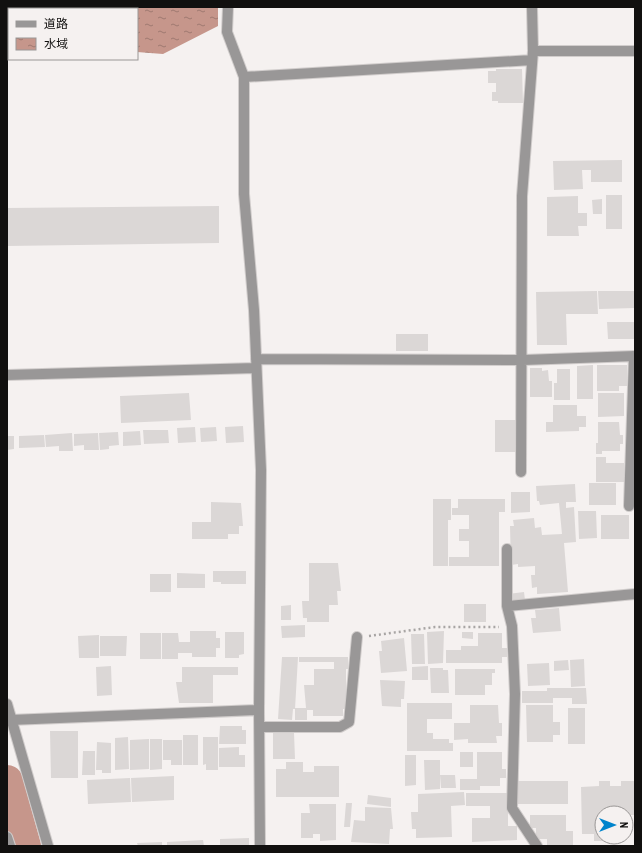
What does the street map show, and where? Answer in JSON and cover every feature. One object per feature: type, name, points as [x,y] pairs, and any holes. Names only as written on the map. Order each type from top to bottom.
[{"type":"street","points":[[228,7],[228,32],[244,77],[244,194],[254,310],[261,470],[259,710],[260,846]]},
{"type":"street","points":[[521,472],[523,360],[522,196],[532,55],[532,7]]},
{"type":"street","points":[[244,77],[532,55],[635,51]]},
{"type":"street","points":[[7,375],[256,363],[523,360],[635,356],[629,506]]},
{"type":"street","points":[[507,549],[507,606],[512,626],[515,694],[512,808],[537,846]]},
{"type":"street","points":[[507,606],[635,594]]},
{"type":"street","points":[[260,727],[340,727],[349,722],[358,637]]},
{"type":"street","points":[[7,704],[10,720],[48,846]]},
{"type":"street","points":[[10,720],[259,710]]},
{"type":"street","points":[[7,837],[10,846]]},
{"type":"path","points":[[358,637],[435,627],[512,626]]},
{"type":"water","points":[[7,7],[218,7],[218,26],[163,54],[138,52],[138,8],[8,8],[7,39]]},
{"type":"building","points":[[496,69],[522,69],[523,103],[498,103],[498,101],[492,101],[492,92],[496,92],[496,83],[488,83],[488,71],[496,71]]},
{"type":"building","points":[[622,160],[622,182],[591,182],[591,170],[582,170],[583,189],[554,190],[553,161]]},
{"type":"building","points":[[606,195],[622,195],[622,229],[606,229]]},
{"type":"building","points":[[578,196],[578,213],[587,213],[587,226],[578,226],[579,236],[547,236],[547,197]]},
{"type":"building","points":[[602,199],[602,214],[593,214],[592,200]]},
{"type":"building","points":[[219,206],[219,243],[7,246],[7,208]]},
{"type":"building","points":[[597,291],[598,314],[566,314],[567,345],[537,345],[536,292]]},
{"type":"building","points":[[598,291],[635,291],[635,308],[599,309]]},
{"type":"building","points":[[607,322],[635,322],[635,339],[608,339]]},
{"type":"building","points":[[396,334],[428,334],[428,351],[396,351]]},
{"type":"building","points":[[593,365],[593,399],[577,399],[577,366]]},
{"type":"building","points":[[597,365],[627,365],[627,386],[619,386],[619,391],[597,391]]},
{"type":"building","points":[[530,368],[542,368],[542,371],[548,370],[549,381],[552,381],[552,397],[530,397]]},
{"type":"building","points":[[557,369],[570,369],[570,400],[554,400],[554,383],[557,383]]},
{"type":"building","points":[[189,393],[191,420],[121,423],[120,396]]},
{"type":"building","points":[[598,393],[624,393],[624,416],[598,417]]},
{"type":"building","points":[[553,405],[577,405],[577,416],[586,416],[586,427],[579,427],[579,431],[546,432],[546,422],[553,422]]},
{"type":"building","points":[[495,420],[517,420],[517,452],[495,452]]},
{"type":"building","points":[[598,422],[619,422],[620,435],[623,435],[623,444],[620,444],[620,451],[602,451],[602,454],[596,454],[596,443],[598,443]]},
{"type":"building","points":[[243,426],[244,442],[226,443],[225,427]]},
{"type":"building","points":[[195,427],[196,442],[178,443],[177,428]]},
{"type":"building","points":[[216,427],[217,441],[201,442],[200,428]]},
{"type":"building","points":[[143,430],[168,430],[169,443],[144,444]]},
{"type":"building","points":[[140,431],[141,445],[123,446],[123,432]]},
{"type":"building","points":[[118,432],[119,445],[109,446],[109,449],[100,450],[99,433]]},
{"type":"building","points":[[72,433],[73,451],[59,451],[59,446],[46,447],[45,435]]},
{"type":"building","points":[[98,433],[99,450],[84,450],[84,445],[74,446],[74,434]]},
{"type":"building","points":[[44,435],[45,447],[19,448],[19,436]]},
{"type":"building","points":[[7,436],[14,436],[14,449],[7,450]]},
{"type":"building","points":[[596,457],[606,457],[606,463],[624,463],[625,482],[596,482]]},
{"type":"building","points":[[589,483],[616,483],[616,505],[589,505]]},
{"type":"building","points":[[575,484],[576,502],[566,502],[566,508],[574,507],[576,542],[564,543],[568,592],[537,594],[537,587],[532,588],[531,575],[535,575],[535,566],[518,567],[518,564],[511,565],[510,526],[514,526],[513,520],[534,518],[535,528],[541,527],[542,535],[562,534],[559,503],[540,505],[539,501],[537,501],[536,486]]},
{"type":"building","points":[[511,492],[530,492],[530,512],[511,513]]},
{"type":"building","points":[[433,499],[451,499],[451,520],[448,520],[448,566],[433,566]]},
{"type":"building","points":[[458,499],[505,499],[505,512],[499,512],[499,566],[449,566],[449,557],[469,557],[469,541],[459,541],[459,529],[469,529],[469,515],[452,515],[452,508],[458,508]]},
{"type":"building","points":[[211,502],[241,503],[243,526],[239,526],[239,534],[228,534],[228,539],[192,539],[192,522],[211,522]]},
{"type":"building","points":[[578,511],[596,511],[597,538],[579,539]]},
{"type":"building","points":[[601,515],[629,515],[629,539],[601,539]]},
{"type":"building","points":[[309,563],[338,563],[341,591],[337,591],[338,605],[329,605],[329,622],[307,622],[307,618],[303,618],[302,601],[309,601]]},
{"type":"building","points":[[213,571],[246,571],[246,584],[221,584],[221,582],[213,582]]},
{"type":"building","points":[[177,573],[205,574],[205,588],[177,588]]},
{"type":"building","points":[[150,574],[171,574],[171,592],[150,592]]},
{"type":"building","points":[[524,592],[525,600],[509,601],[508,594]]},
{"type":"building","points":[[464,604],[486,604],[486,622],[464,622]]},
{"type":"building","points":[[291,605],[291,620],[281,620],[281,606]]},
{"type":"building","points":[[559,608],[561,631],[533,633],[531,618],[536,618],[535,610]]},
{"type":"building","points":[[305,625],[305,637],[282,638],[281,626]]},
{"type":"building","points":[[190,631],[216,631],[216,638],[220,638],[220,648],[216,648],[216,657],[192,657],[192,653],[178,653],[178,659],[162,659],[162,633],[178,633],[179,642],[190,642]]},
{"type":"building","points":[[444,631],[443,663],[428,664],[427,632]]},
{"type":"building","points":[[225,632],[244,632],[244,654],[239,655],[239,658],[225,658]]},
{"type":"building","points":[[462,632],[473,632],[473,639],[462,638]]},
{"type":"building","points":[[140,633],[161,633],[161,659],[140,659]]},
{"type":"building","points":[[478,633],[502,633],[502,648],[507,648],[507,657],[502,657],[502,663],[446,663],[446,650],[461,650],[461,646],[478,646]]},
{"type":"building","points":[[411,634],[424,634],[425,664],[412,664]]},
{"type":"building","points":[[99,635],[99,658],[79,658],[78,636]]},
{"type":"building","points":[[100,636],[127,636],[126,656],[100,656]]},
{"type":"building","points":[[404,638],[407,671],[381,673],[379,651],[382,651],[381,641]]},
{"type":"building","points":[[282,657],[298,657],[295,709],[293,709],[292,720],[278,719]]},
{"type":"building","points":[[299,657],[348,657],[348,669],[346,669],[346,709],[343,709],[343,716],[313,716],[313,710],[307,710],[307,720],[295,720],[295,708],[306,708],[304,685],[314,685],[314,669],[334,669],[334,662],[299,662]]},
{"type":"building","points":[[584,659],[585,686],[571,687],[570,660]]},
{"type":"building","points":[[568,660],[569,670],[554,671],[554,661]]},
{"type":"building","points":[[549,663],[550,685],[528,686],[527,664]]},
{"type":"building","points":[[111,666],[112,695],[97,696],[96,667]]},
{"type":"building","points":[[428,666],[428,680],[412,680],[412,667]]},
{"type":"building","points":[[182,667],[238,667],[238,675],[213,675],[213,703],[179,703],[176,682],[182,682]]},
{"type":"building","points":[[430,668],[443,668],[443,670],[448,670],[449,693],[431,693]]},
{"type":"building","points":[[455,669],[495,669],[495,673],[492,673],[492,685],[485,685],[485,695],[455,695]]},
{"type":"building","points":[[380,680],[405,681],[404,699],[401,699],[401,707],[382,706]]},
{"type":"building","points":[[547,688],[586,688],[587,704],[572,704],[572,698],[553,698],[553,703],[522,703],[522,691],[547,691]]},
{"type":"building","points":[[407,703],[452,703],[452,719],[427,719],[427,733],[433,733],[433,739],[449,739],[449,743],[453,743],[453,751],[407,751]]},
{"type":"building","points":[[470,705],[498,705],[499,723],[502,723],[502,736],[496,736],[497,743],[468,743],[468,739],[454,740],[454,723],[470,723]]},
{"type":"building","points":[[526,705],[553,705],[553,722],[560,722],[560,735],[553,735],[553,742],[527,742]]},
{"type":"building","points":[[568,708],[585,708],[585,744],[568,744]]},
{"type":"building","points":[[220,726],[242,726],[242,730],[246,730],[246,744],[219,744]]},
{"type":"building","points":[[50,731],[78,731],[78,778],[51,778]]},
{"type":"building","points":[[273,733],[294,733],[295,759],[273,759]]},
{"type":"building","points":[[183,735],[198,735],[198,765],[183,765]]},
{"type":"building","points":[[128,737],[129,769],[115,770],[115,738]]},
{"type":"building","points":[[203,737],[218,737],[218,770],[206,770],[206,764],[203,765]]},
{"type":"building","points":[[149,739],[149,769],[130,770],[130,740]]},
{"type":"building","points":[[150,739],[162,739],[162,769],[150,770]]},
{"type":"building","points":[[163,740],[182,740],[182,765],[171,765],[171,760],[163,760]]},
{"type":"building","points":[[97,742],[111,743],[111,773],[102,773],[102,770],[96,770]]},
{"type":"building","points":[[239,747],[239,755],[245,755],[245,767],[219,767],[219,748]]},
{"type":"building","points":[[83,751],[95,751],[95,775],[82,775]]},
{"type":"building","points":[[460,752],[473,752],[473,767],[460,767]]},
{"type":"building","points":[[477,752],[502,752],[502,769],[506,769],[506,778],[500,778],[500,786],[480,786],[480,790],[460,790],[460,779],[477,779]]},
{"type":"building","points":[[405,755],[416,755],[416,785],[405,786]]},
{"type":"building","points":[[424,760],[440,760],[440,789],[425,790]]},
{"type":"building","points":[[286,762],[303,762],[303,772],[314,772],[314,766],[339,766],[339,797],[276,797],[276,769],[286,769]]},
{"type":"building","points":[[440,775],[455,775],[456,788],[441,788]]},
{"type":"building","points":[[174,776],[174,800],[132,802],[131,778]]},
{"type":"building","points":[[130,778],[131,802],[88,804],[87,780]]},
{"type":"building","points":[[518,781],[568,781],[568,804],[518,804]]},
{"type":"building","points":[[599,781],[610,781],[610,786],[621,786],[621,781],[635,781],[635,815],[634,805],[594,805],[594,834],[582,834],[581,787],[599,786]]},
{"type":"building","points":[[464,792],[465,805],[451,806],[452,837],[416,838],[416,829],[412,829],[411,812],[418,812],[418,794]]},
{"type":"building","points":[[466,793],[508,793],[508,826],[517,826],[517,840],[472,842],[472,818],[490,818],[490,806],[466,806]]},
{"type":"building","points":[[368,795],[391,798],[391,807],[367,804]]},
{"type":"building","points":[[346,803],[352,803],[350,827],[344,827]]},
{"type":"building","points":[[309,804],[336,804],[336,840],[320,841],[320,834],[313,834],[313,838],[301,838],[301,813],[310,813]]},
{"type":"building","points":[[365,807],[391,808],[393,829],[390,829],[389,844],[351,842],[354,820],[365,821]]},
{"type":"building","points":[[530,815],[566,815],[566,831],[573,831],[573,846],[547,846],[547,839],[536,839],[536,828],[530,828]]},
{"type":"building","points":[[249,838],[249,846],[220,846],[220,839]]},
{"type":"building","points":[[203,840],[204,846],[167,846],[167,842]]},
{"type":"building","points":[[162,842],[162,846],[138,846],[137,843]]},
{"type":"waterway","points":[[7,781],[25,846]]}]
